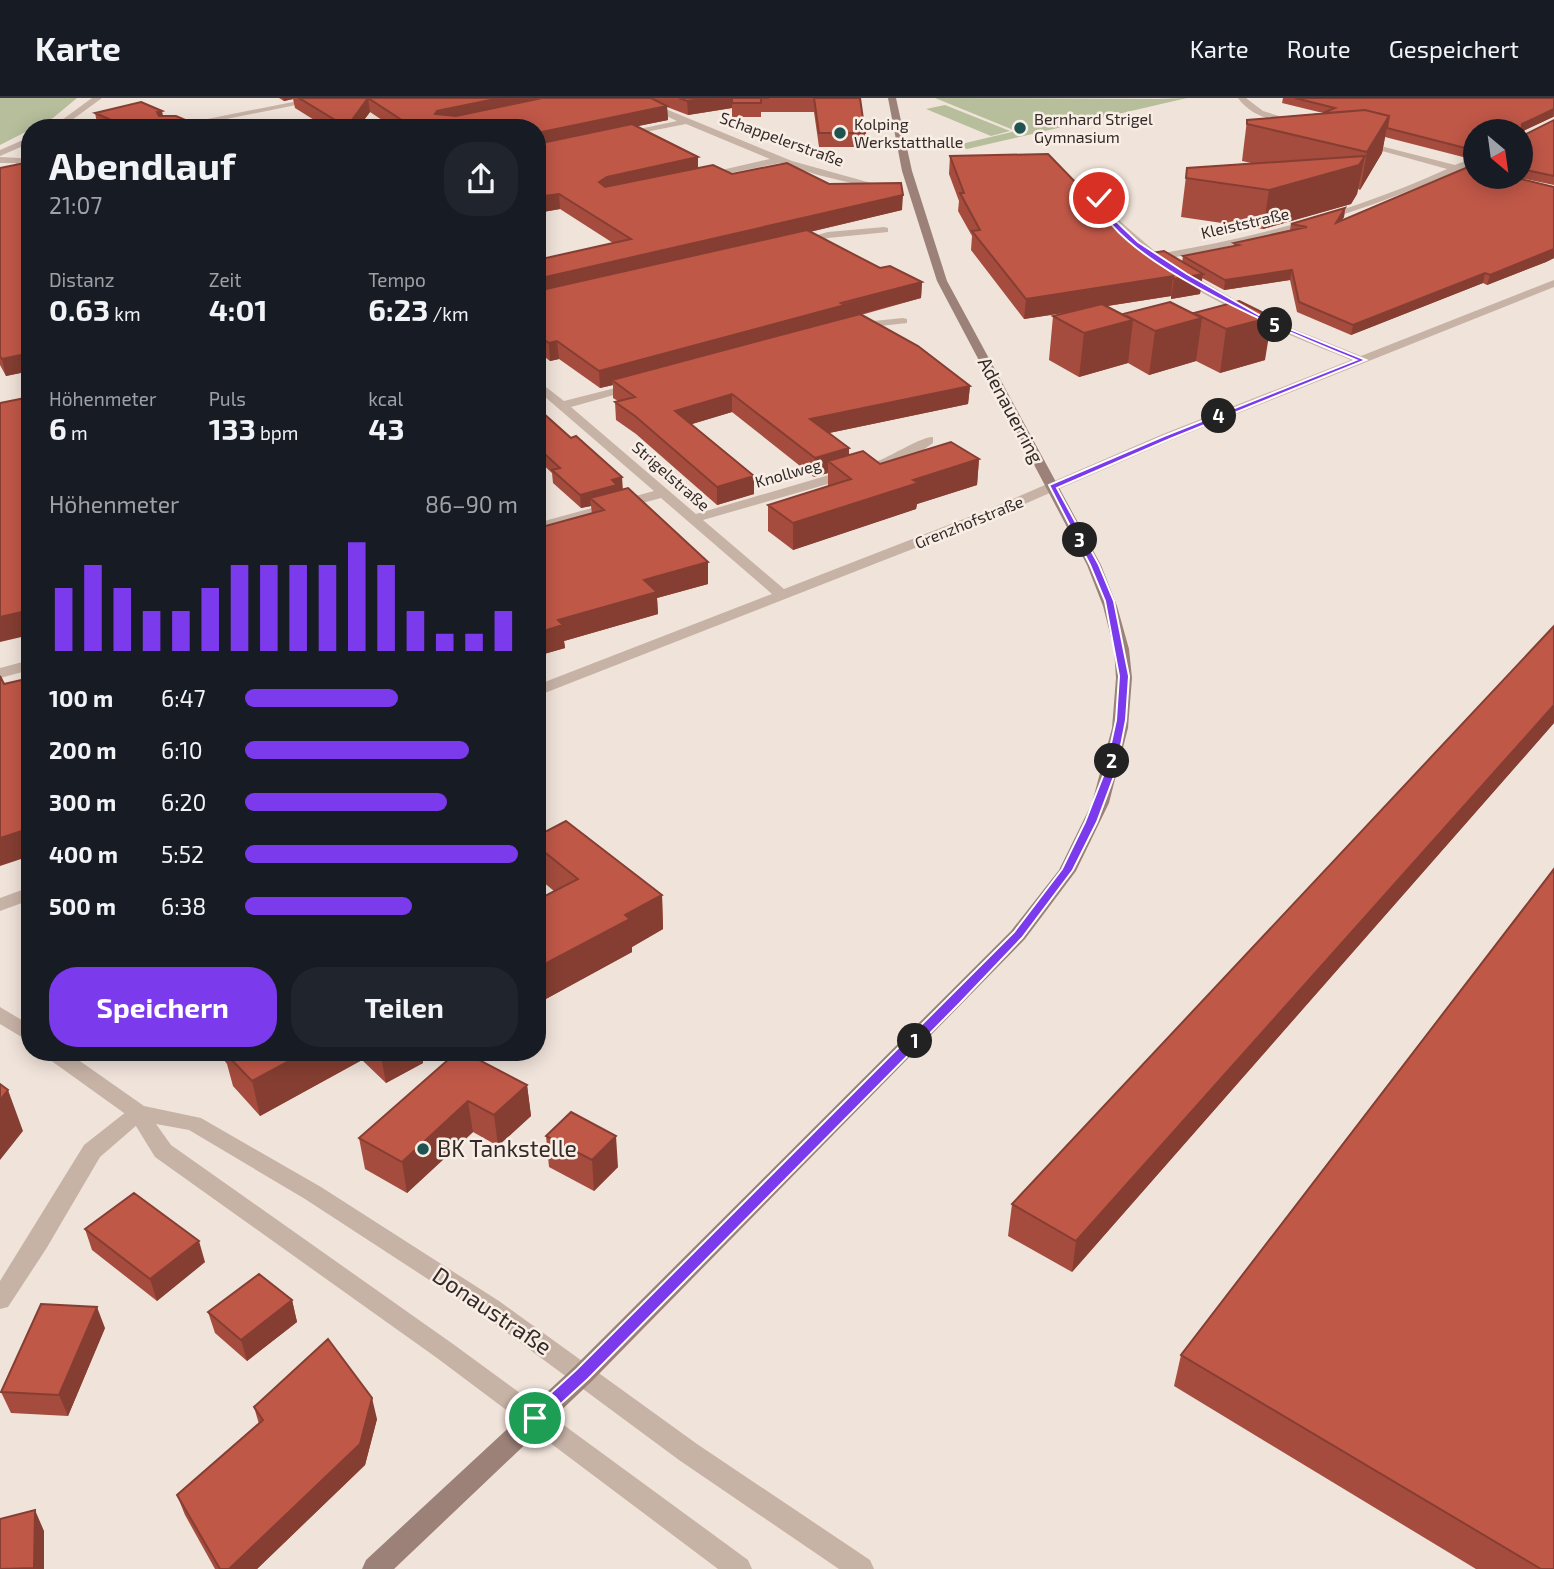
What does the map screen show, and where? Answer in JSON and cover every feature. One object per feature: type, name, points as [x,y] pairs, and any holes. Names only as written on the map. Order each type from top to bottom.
[{"type":"main road","name":"Adenauerring","points":[[374,1569],[583,1374],[1018,935],[1067,870],[1091,822],[1110,771],[1121,720],[1124,676],[1109,601],[1094,565],[942,281],[907,171],[892,98]]},
{"type":"street","points":[[68,119],[98,98]]},
{"type":"street","points":[[214,119],[327,98]]},
{"type":"street","name":"Schappelerstraße","points":[[632,98],[783,159],[845,180],[884,188]]},
{"type":"street","points":[[1242,98],[1245,103],[1270,115],[1314,128]]},
{"type":"street","points":[[607,139],[688,121]]},
{"type":"street","points":[[1352,139],[1463,170]]},
{"type":"street","points":[[0,157],[21,145]]},
{"type":"street","points":[[0,157],[21,154]]},
{"type":"street","points":[[0,157],[21,163]]},
{"type":"street","points":[[689,180],[783,159]]},
{"type":"street","name":"Kleiststraße","points":[[1156,257],[1320,221],[1370,205],[1463,166]]},
{"type":"street","points":[[1105,185],[1099,198],[1102,206],[1135,243],[1240,309],[1362,360]]},
{"type":"street","points":[[789,244],[828,235],[884,230]]},
{"type":"street","name":"Grenzhofstraße","points":[[546,687],[1052,487],[1203,422],[1554,283]]},
{"type":"street","points":[[836,330],[857,325],[903,321]]},
{"type":"street","points":[[563,405],[642,383]]},
{"type":"street","name":"Strigelstraße","points":[[546,391],[782,595]]},
{"type":"street","name":"Knollweg","points":[[693,519],[885,463],[911,452],[929,440]]},
{"type":"street","points":[[546,525],[663,493]]},
{"type":"street","points":[[0,673],[21,667]]},
{"type":"street","points":[[0,905],[21,897]]},
{"type":"street","points":[[0,1014],[21,1029]]},
{"type":"street","name":"Donaustraße","points":[[66,1061],[138,1113],[163,1151],[445,1351],[739,1569]]},
{"type":"street","points":[[0,1300],[38,1243],[92,1151],[138,1113]]},
{"type":"street","name":"Donaustraße","points":[[138,1113],[194,1123],[301,1186],[491,1308],[688,1452],[861,1569]]},
{"type":"green space","points":[[0,98],[77,98],[51,119],[21,119],[21,134],[0,145]]},
{"type":"green space","points":[[935,98],[1187,98],[967,149],[957,145],[1016,131]]},
{"type":"green space","points":[[945,105],[1010,131],[991,136],[926,109]]},
{"type":"building","points":[[299,98],[368,98],[353,119],[333,119]]},
{"type":"building","points":[[368,98],[500,98],[437,111],[435,114],[456,116],[542,98],[651,98],[667,106],[546,131],[546,119],[400,119]]},
{"type":"building","points":[[679,98],[707,98],[687,101]]},
{"type":"building","points":[[732,98],[761,98],[761,103],[732,103]]},
{"type":"building","points":[[814,98],[860,98],[865,133],[819,133]]},
{"type":"building","points":[[1295,98],[1554,98],[1554,109],[1533,119],[1463,119],[1463,147],[1387,128],[1389,116],[1365,110],[1323,113],[1335,108]]},
{"type":"building","points":[[141,102],[162,111],[157,112],[159,116],[176,116],[183,119],[109,119],[95,113]]},
{"type":"building","points":[[1365,110],[1389,116],[1367,152],[1247,124],[1247,120]]},
{"type":"building","points":[[1554,120],[1554,176],[1533,172],[1533,130]]},
{"type":"building","points":[[632,124],[698,157],[607,177],[599,182],[605,187],[713,165],[732,174],[787,163],[829,184],[901,183],[903,195],[546,277],[546,258],[631,239],[559,194],[546,196],[546,142]]},
{"type":"building","points":[[1048,154],[1145,254],[1164,251],[1203,274],[1174,279],[1173,276],[1026,299],[972,231],[980,230],[960,193],[964,193],[950,156]]},
{"type":"building","points":[[1365,156],[1359,165],[1269,190],[1186,178],[1187,168]]},
{"type":"building","points":[[21,164],[21,355],[2,359],[0,356],[0,168]]},
{"type":"building","points":[[1463,169],[1463,189],[1533,189],[1533,182],[1554,187],[1554,249],[1353,325],[1299,302],[1292,270],[1225,280],[1183,256],[1307,227],[1291,224],[1345,208],[1336,223]]},
{"type":"building","points":[[807,230],[880,268],[890,266],[922,282],[599,371],[557,341],[546,341],[546,289]]},
{"type":"building","points":[[1239,301],[1272,317],[1226,329],[1194,313]]},
{"type":"building","points":[[1170,302],[1202,318],[1155,331],[1123,314]]},
{"type":"building","points":[[1102,304],[1133,320],[1084,333],[1053,316]]},
{"type":"building","points":[[860,314],[918,346],[970,386],[810,419],[849,448],[815,458],[732,394],[675,411],[754,476],[717,487],[615,402],[635,397],[612,380]]},
{"type":"building","points":[[21,399],[21,612],[0,617],[0,403]]},
{"type":"building","points":[[546,416],[571,438],[576,436],[622,477],[612,480],[617,485],[580,495],[552,470],[560,468],[546,455]]},
{"type":"building","points":[[951,442],[979,459],[913,480],[918,483],[793,523],[768,505],[851,479],[828,461],[863,451],[880,464]]},
{"type":"building","points":[[628,488],[708,562],[644,580],[657,592],[558,620],[563,625],[546,630],[546,526],[604,510],[590,498]]},
{"type":"building","points":[[1554,626],[1554,705],[1076,1241],[1012,1204]]},
{"type":"building","points":[[0,676],[4,684],[21,680],[21,831],[0,838]]},
{"type":"building","points":[[566,821],[662,895],[625,915],[630,919],[546,963],[546,895],[578,879],[546,853],[546,831]]},
{"type":"building","points":[[1554,869],[1554,1569],[1541,1569],[1181,1355]]},
{"type":"building","points":[[233,1061],[289,1061],[252,1081]]},
{"type":"building","points":[[447,1061],[481,1061],[527,1085],[494,1115],[468,1101],[402,1162],[359,1138]]},
{"type":"building","points":[[0,1084],[8,1090],[0,1100]]},
{"type":"building","points":[[571,1112],[616,1136],[592,1160],[546,1136]]},
{"type":"building","points":[[134,1193],[199,1241],[150,1279],[85,1229]]},
{"type":"building","points":[[259,1274],[292,1300],[241,1340],[208,1312]]},
{"type":"building","points":[[41,1304],[97,1307],[59,1395],[1,1392]]},
{"type":"building","points":[[328,1339],[372,1398],[360,1444],[229,1569],[220,1569],[177,1495],[263,1420],[254,1407]]},
{"type":"building","points":[[35,1510],[34,1568],[0,1569],[0,1519]]},
{"type":"place","name":"Bernhard Strigel Gymnasium","points":[[1020,128]]},
{"type":"place","name":"Kolping Werkstatthalle","points":[[840,133]]},
{"type":"place","name":"BK Tankstelle","points":[[423,1149]]},
{"type":"route","points":[[535,1418],[583,1374],[956,1000],[1018,935],[1067,870],[1091,822],[1110,771],[1121,720],[1124,676],[1109,601],[1094,565],[1052,487],[1279,391],[1362,360],[1240,309],[1184,276],[1135,243],[1112,220],[1099,198]]}]
